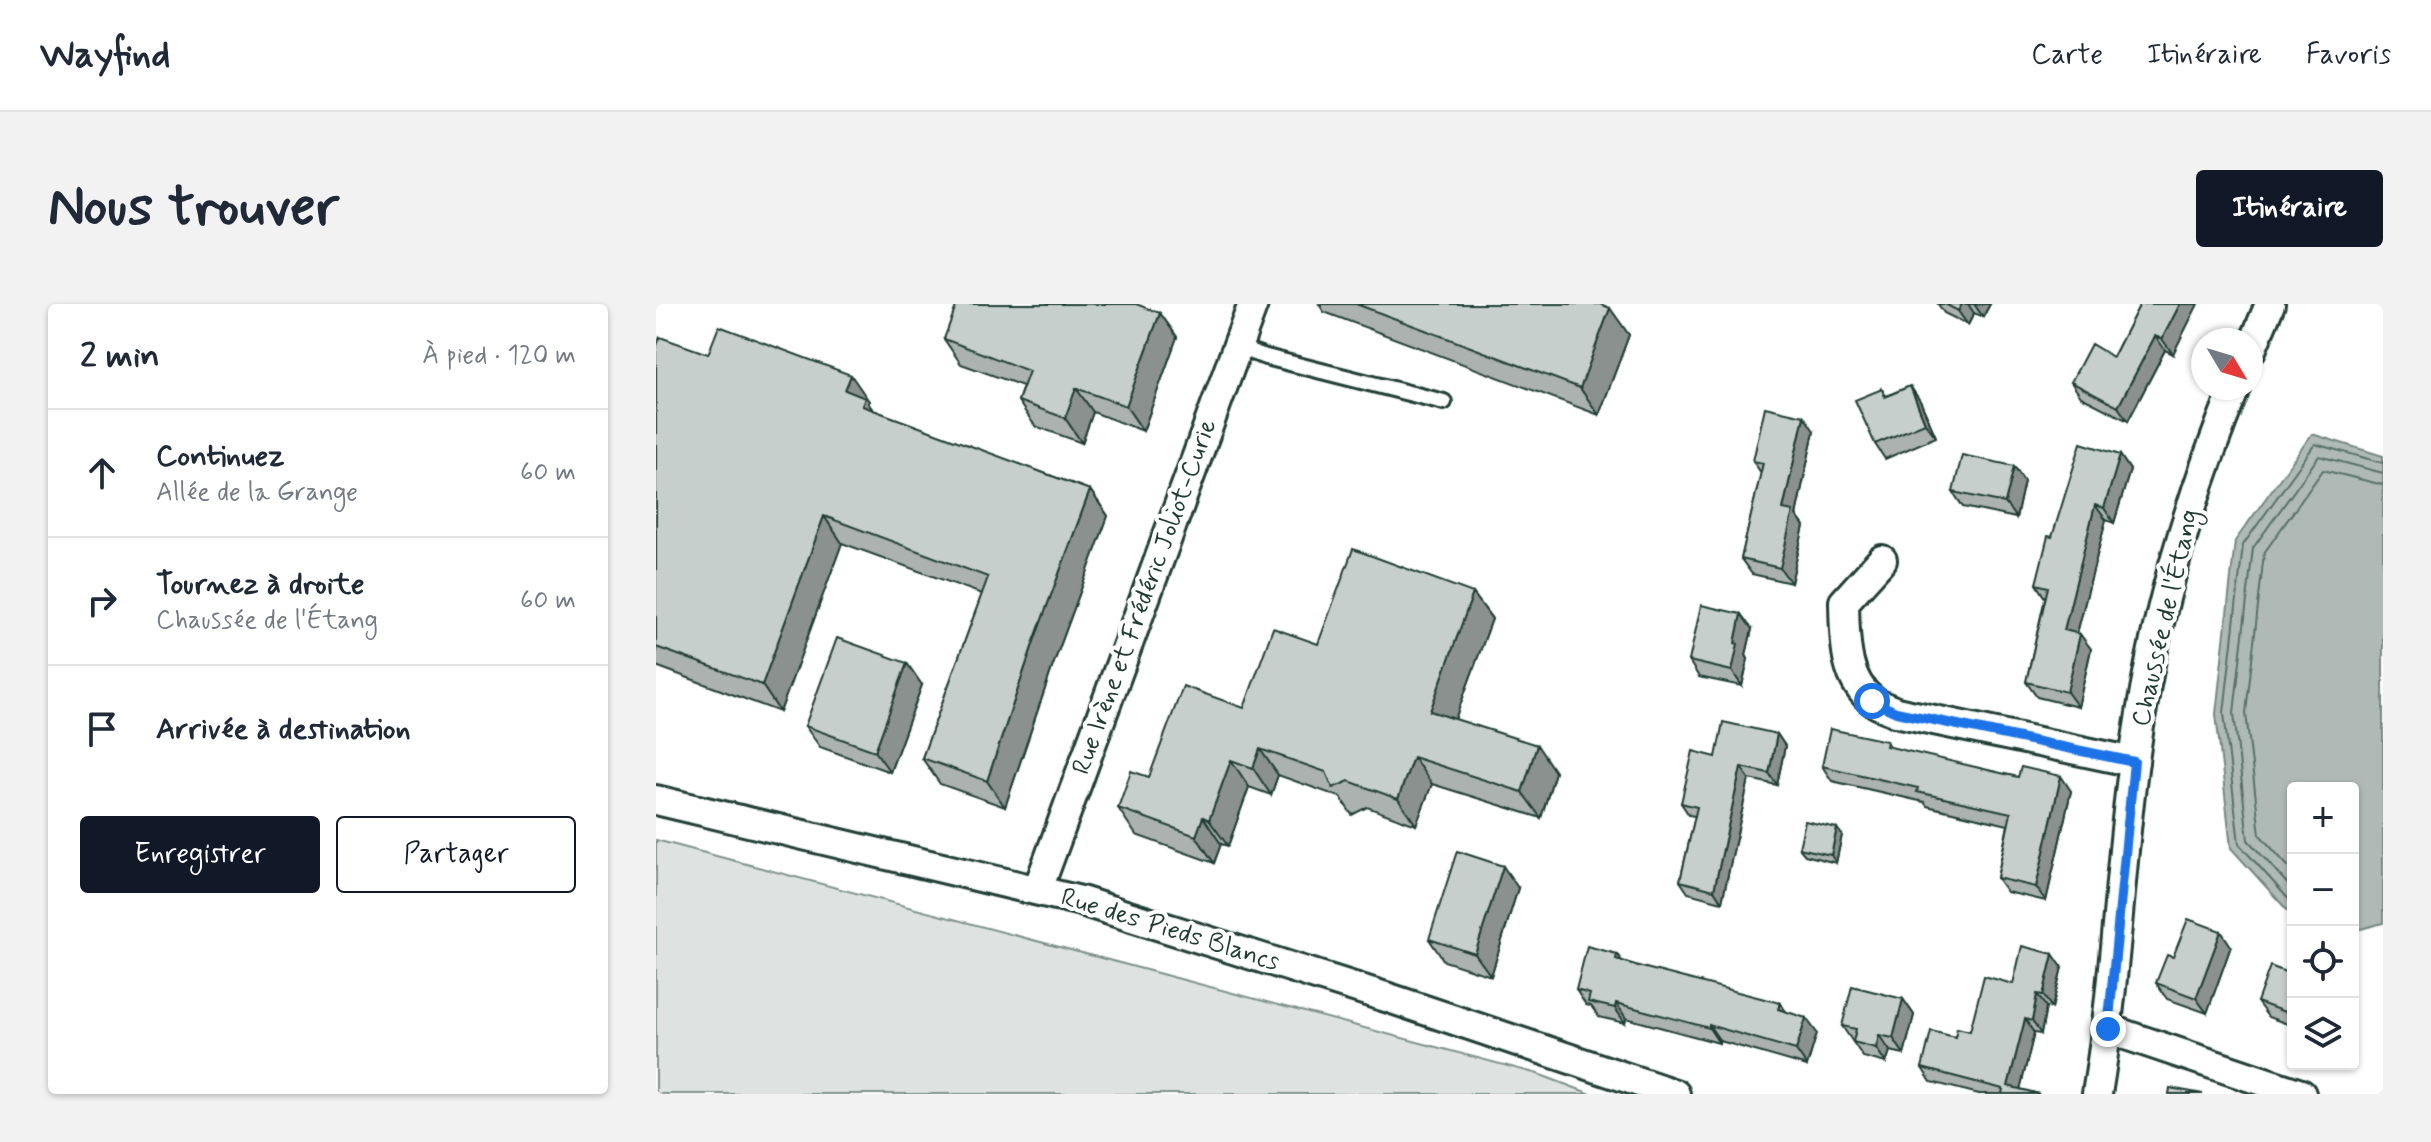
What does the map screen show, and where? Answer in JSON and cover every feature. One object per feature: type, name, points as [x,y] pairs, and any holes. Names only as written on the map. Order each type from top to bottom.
[{"type":"street","name":"Rue Irène et Frédéric Joliot-Curie","points":[[1038,889],[1253,304]]},
{"type":"street","points":[[2260,328],[2270,304]]},
{"type":"street","name":"Chaussée de l'Étang","points":[[2097,1094],[2108,1029],[2134,762],[2153,655],[2181,535],[2230,400]]},
{"type":"street","points":[[1882,560],[1844,602],[1845,648],[1854,676],[1872,701],[1896,712],[2134,762]]},
{"type":"street","name":"Rue des Pieds Blancs","points":[[656,800],[1038,889],[1377,994],[1675,1094]]},
{"type":"street","points":[[2108,1029],[2301,1094]]},
{"type":"lane","points":[[1237,347],[1444,402]]},
{"type":"shaded area","points":[[656,840],[1538,1074],[1591,1094],[656,1094]]},
{"type":"water","points":[[2312,434],[2383,456],[2383,923],[2359,928],[2359,782],[2287,782],[2287,910],[2231,848],[2216,714],[2235,541]]},
{"type":"building","points":[[957,304],[1136,304],[1160,313],[1126,406],[1076,388],[1065,418],[1018,401],[1029,371],[944,339]]},
{"type":"building","points":[[1356,304],[1600,304],[1610,308],[1580,388]]},
{"type":"building","points":[[1945,304],[1962,304],[1958,311]]},
{"type":"building","points":[[2140,304],[2180,304],[2162,339],[2155,336],[2118,407],[2071,382],[2091,344],[2113,357]]},
{"type":"building","points":[[719,326],[851,375],[845,390],[865,398],[862,406],[1090,490],[1034,641],[987,781],[922,758],[988,577],[824,516],[762,685],[656,647],[656,348],[660,337],[708,354]]},
{"type":"building","points":[[1910,386],[1925,423],[1875,444],[1855,400],[1882,389],[1885,397]]},
{"type":"building","points":[[1765,407],[1804,416],[1783,509],[1793,511],[1780,568],[1741,559],[1763,463],[1753,461]]},
{"type":"building","points":[[2081,443],[2120,455],[2104,508],[2095,505],[2064,630],[2080,634],[2067,692],[2026,682],[2048,587],[2036,584],[2048,536],[2052,537]]},
{"type":"building","points":[[1962,455],[2014,466],[2005,503],[1953,492]]},
{"type":"building","points":[[1353,549],[1473,593],[1430,711],[1537,745],[1522,792],[1413,757],[1398,799],[1349,781],[1333,788],[1326,772],[1260,749],[1253,768],[1231,760],[1209,820],[1203,817],[1196,836],[1118,808],[1131,771],[1149,777],[1183,686],[1244,708],[1273,628],[1318,644]]},
{"type":"building","points":[[1701,605],[1741,614],[1732,671],[1689,661]]},
{"type":"building","points":[[837,638],[907,663],[875,751],[805,726]]},
{"type":"building","points":[[1723,722],[1777,734],[1769,773],[1741,767],[1714,890],[1680,881],[1697,807],[1681,803],[1693,751],[1716,757]]},
{"type":"building","points":[[1830,729],[1887,741],[1886,746],[2018,777],[2021,767],[2061,776],[2036,887],[1997,878],[2011,813],[1822,766]]},
{"type":"building","points":[[1805,821],[1837,828],[1831,855],[1799,848]]},
{"type":"building","points":[[1457,851],[1503,866],[1475,954],[1429,939]]},
{"type":"building","points":[[2188,919],[2221,931],[2196,998],[2156,983],[2167,955],[2173,957]]},
{"type":"building","points":[[1587,946],[1617,954],[1616,959],[1638,966],[1780,1003],[1778,1009],[1806,1018],[1796,1050],[1616,1003],[1615,1008],[1588,1002],[1590,994],[1576,990]]},
{"type":"building","points":[[2022,946],[2053,954],[2043,995],[2037,994],[2032,1021],[2025,1019],[2008,1086],[2039,1094],[2002,1094],[2003,1089],[1922,1068],[1931,1031],[1955,1037],[1957,1028],[1970,1031],[1984,976],[2013,984]]},
{"type":"building","points":[[2270,966],[2287,973],[2287,1013],[2257,1002]]},
{"type":"building","points":[[1852,986],[1903,999],[1893,1038],[1879,1035],[1876,1048],[1853,1042],[1856,1029],[1842,1026]]},
{"type":"building","points":[[2170,1088],[2203,1094],[2169,1094]]},
{"type":"route","points":[[1872,701],[1896,712],[2134,762],[2108,1029]]}]
